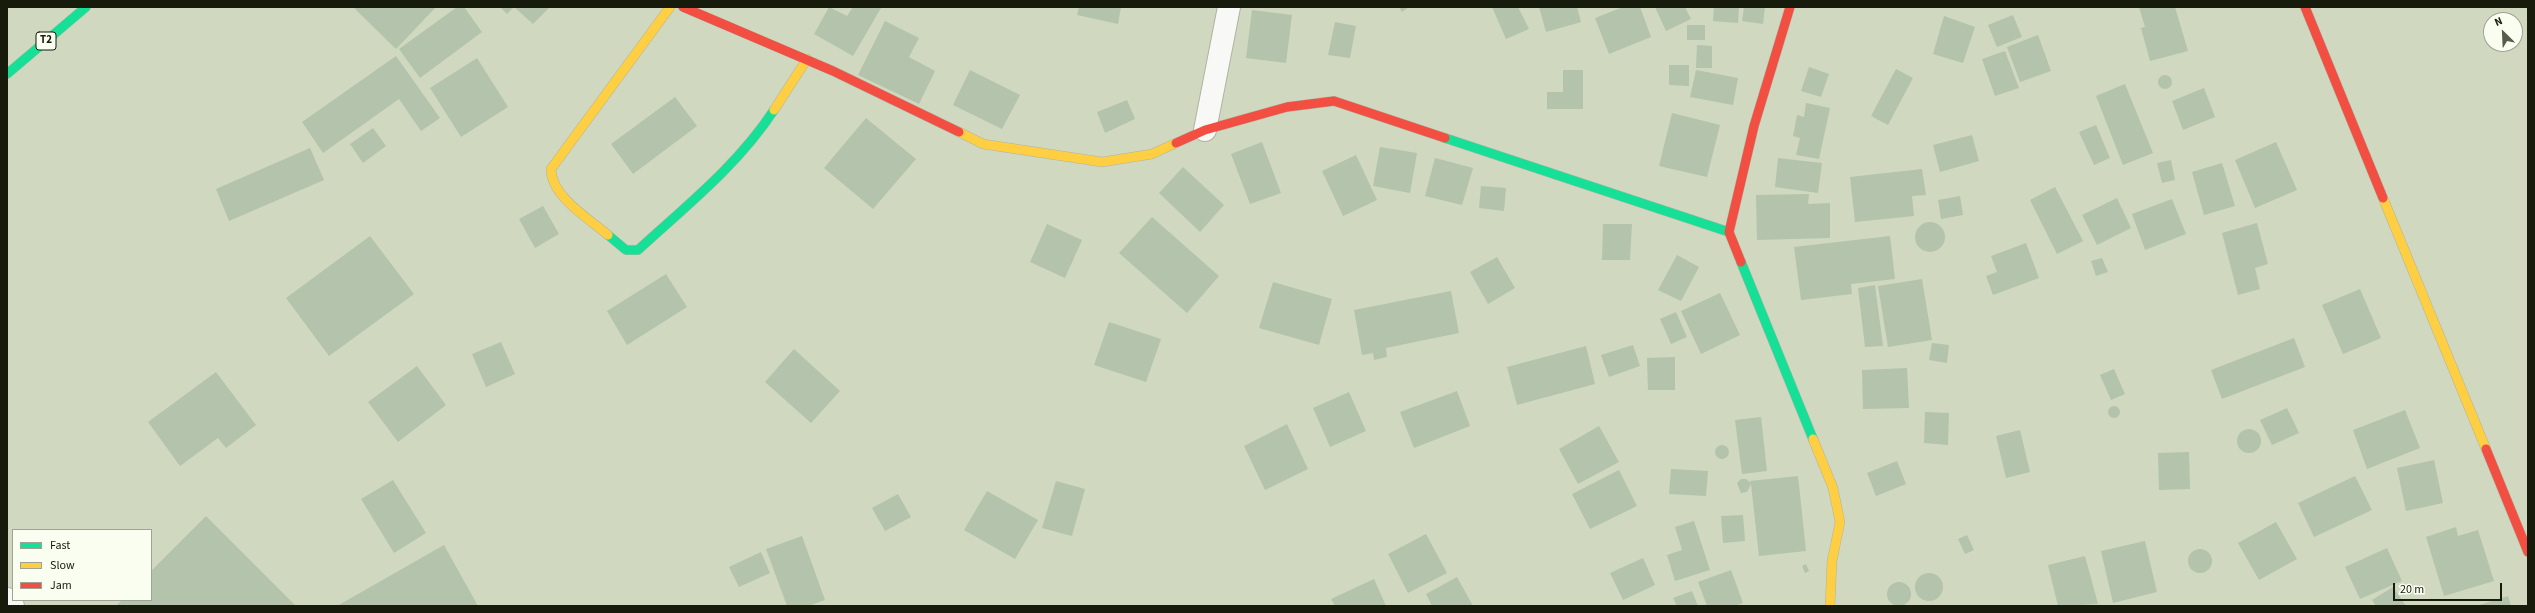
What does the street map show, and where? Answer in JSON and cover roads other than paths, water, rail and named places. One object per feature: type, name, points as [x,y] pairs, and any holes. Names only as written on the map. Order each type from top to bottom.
[{"type":"main road","name":"T2","points":[[7,74],[86,7]]},
{"type":"main road","points":[[670,7],[551,169],[551,180],[557,191],[626,250],[638,250],[735,160],[757,136],[807,59]]},
{"type":"main road","points":[[683,7],[807,59],[983,144],[1102,162],[1152,154],[1206,130],[1287,107],[1334,101],[1729,232]]},
{"type":"main road","points":[[1790,7],[1754,126],[1729,232],[1833,488],[1840,522],[1832,561],[1830,606]]},
{"type":"main road","points":[[2306,7],[2528,552]]},
{"type":"street","points":[[1206,130],[1229,7]]},
{"type":"street","points":[[7,599],[13,606]]}]
